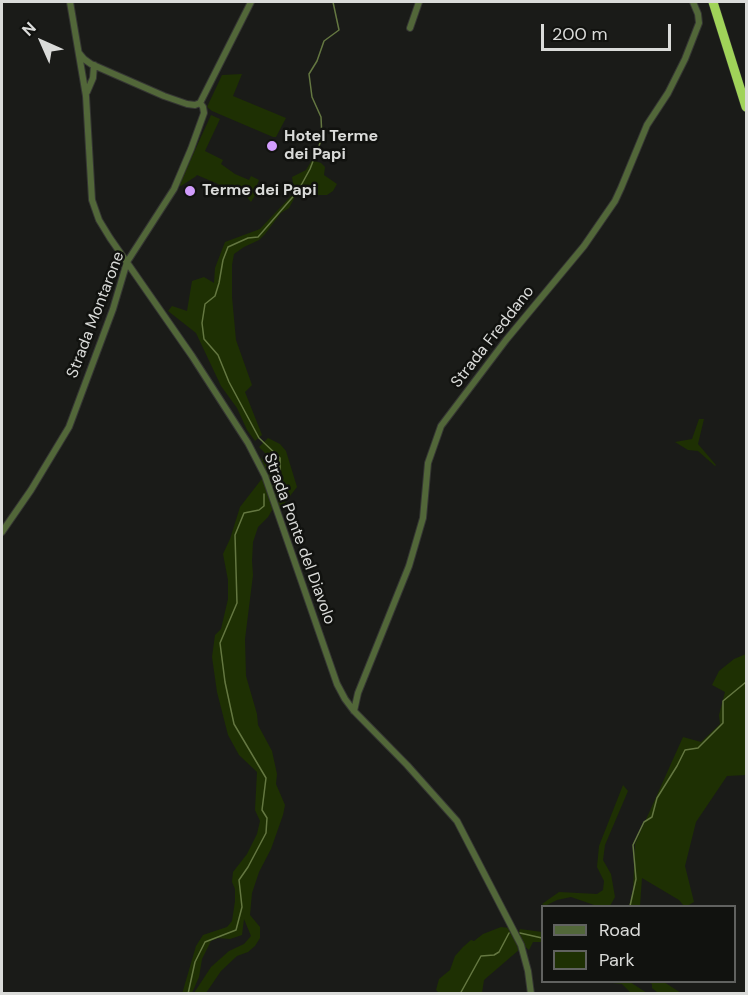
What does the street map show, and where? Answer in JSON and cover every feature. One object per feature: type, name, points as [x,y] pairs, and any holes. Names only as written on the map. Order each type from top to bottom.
[{"type":"highway","points":[[713,2],[747,107]]},
{"type":"highway","points":[[719,2],[747,89]]},
{"type":"street","name":"Strada Ponte del Diavolo","points":[[70,2],[86,96],[92,200],[99,220],[248,443],[264,472],[337,684],[354,711],[457,821],[521,945],[531,993]]},
{"type":"street","points":[[78,51],[84,59],[94,65],[164,96],[195,105],[200,103],[251,2]]},
{"type":"street","points":[[411,27],[419,2]]},
{"type":"street","name":"Strada Freddano","points":[[354,711],[358,693],[409,566],[423,518],[429,463],[441,426],[506,340],[584,246],[615,201],[647,125],[668,93],[685,59],[699,23],[699,14],[693,2]]},
{"type":"street","points":[[82,77],[94,65]]},
{"type":"street","points":[[86,96],[93,78],[94,65]]},
{"type":"street","points":[[93,78],[111,72]]},
{"type":"street","name":"Strada Montarone","points":[[2,532],[31,490],[69,427],[113,309],[127,262],[174,189],[203,120],[203,107],[200,103]]},
{"type":"green space","points":[[242,74],[233,96],[286,118],[276,137],[207,107],[222,75]]},
{"type":"green space","points":[[211,115],[220,119],[205,151],[223,160],[221,164],[235,174],[249,180],[251,176],[259,180],[257,185],[260,187],[251,202],[246,196],[197,175],[181,186],[179,185]]},
{"type":"green space","points":[[312,160],[321,163],[325,167],[324,175],[337,184],[333,191],[327,195],[296,195],[289,208],[281,213],[259,240],[234,254],[232,297],[236,340],[252,385],[245,392],[262,435],[255,441],[237,408],[221,386],[196,333],[168,311],[172,306],[187,311],[192,281],[204,277],[214,283],[215,268],[225,242],[260,229],[292,195],[288,190],[293,184],[292,177],[306,170]]},
{"type":"green space","points":[[699,419],[704,419],[698,444],[715,466],[698,451],[688,450],[675,442],[692,439]]},
{"type":"green space","points":[[268,438],[280,444],[286,451],[297,487],[280,509],[260,456],[270,469],[273,468],[272,460],[259,447]]},
{"type":"green space","points":[[264,476],[274,507],[258,527],[253,542],[253,575],[245,639],[246,676],[258,725],[272,751],[277,774],[276,784],[285,805],[271,849],[259,872],[252,893],[250,915],[260,927],[260,938],[248,952],[237,956],[221,971],[206,993],[194,993],[211,967],[229,951],[244,944],[251,936],[244,919],[242,935],[211,941],[202,959],[199,977],[192,993],[182,994],[196,946],[203,935],[227,927],[232,921],[235,901],[233,872],[247,854],[257,834],[260,821],[255,810],[257,772],[239,755],[228,735],[217,692],[212,657],[215,635],[221,629],[228,599],[228,580],[223,554],[240,507]]},
{"type":"green space","points":[[746,654],[746,775],[727,776],[696,822],[685,866],[694,902],[683,905],[679,900],[642,878],[640,905],[629,905],[633,892],[635,844],[683,737],[701,742],[720,724],[719,715],[725,692],[712,685],[719,671],[734,659]]},
{"type":"green space","points":[[623,785],[628,791],[605,845],[603,860],[611,874],[615,897],[611,905],[594,905],[571,897],[547,905],[542,904],[559,892],[597,894],[603,890],[604,881],[597,867],[599,846]]},
{"type":"green space","points":[[501,927],[510,928],[520,949],[484,980],[482,993],[439,993],[436,990],[439,979],[450,970],[455,956],[463,947],[471,940],[474,941],[483,934]]},
{"type":"green space","points":[[520,929],[541,932],[541,942],[533,942],[529,950],[518,935]]},
{"type":"green space","points":[[612,983],[632,983],[647,993],[631,993],[622,984]]},
{"type":"green space","points":[[650,983],[666,983],[681,993],[658,993],[652,988]]},
{"type":"waterway","points":[[274,485],[280,475],[280,458],[259,438],[229,382],[218,355],[204,339],[202,323],[205,304],[215,296],[228,247],[248,238],[258,237],[298,191],[310,169],[322,138],[321,117],[312,97],[309,74],[317,61],[324,41],[339,30],[333,2]]},
{"type":"waterway","points":[[188,994],[195,962],[205,942],[236,930],[242,907],[239,880],[266,833],[267,818],[262,810],[266,778],[234,724],[220,643],[237,603],[235,535],[244,513],[259,510],[264,506],[264,494]]},
{"type":"waterway","points":[[630,905],[636,879],[633,845],[644,822],[652,817],[657,798],[685,750],[698,748],[723,723],[723,701],[746,682]]},
{"type":"waterway","points":[[460,994],[481,956],[494,955],[499,952],[509,933]]},
{"type":"waterway","points":[[520,933],[541,938]]},
{"type":"place","name":"Hotel Terme dei Papi","points":[[272,146]]},
{"type":"place","name":"Terme dei Papi","points":[[190,191]]}]
